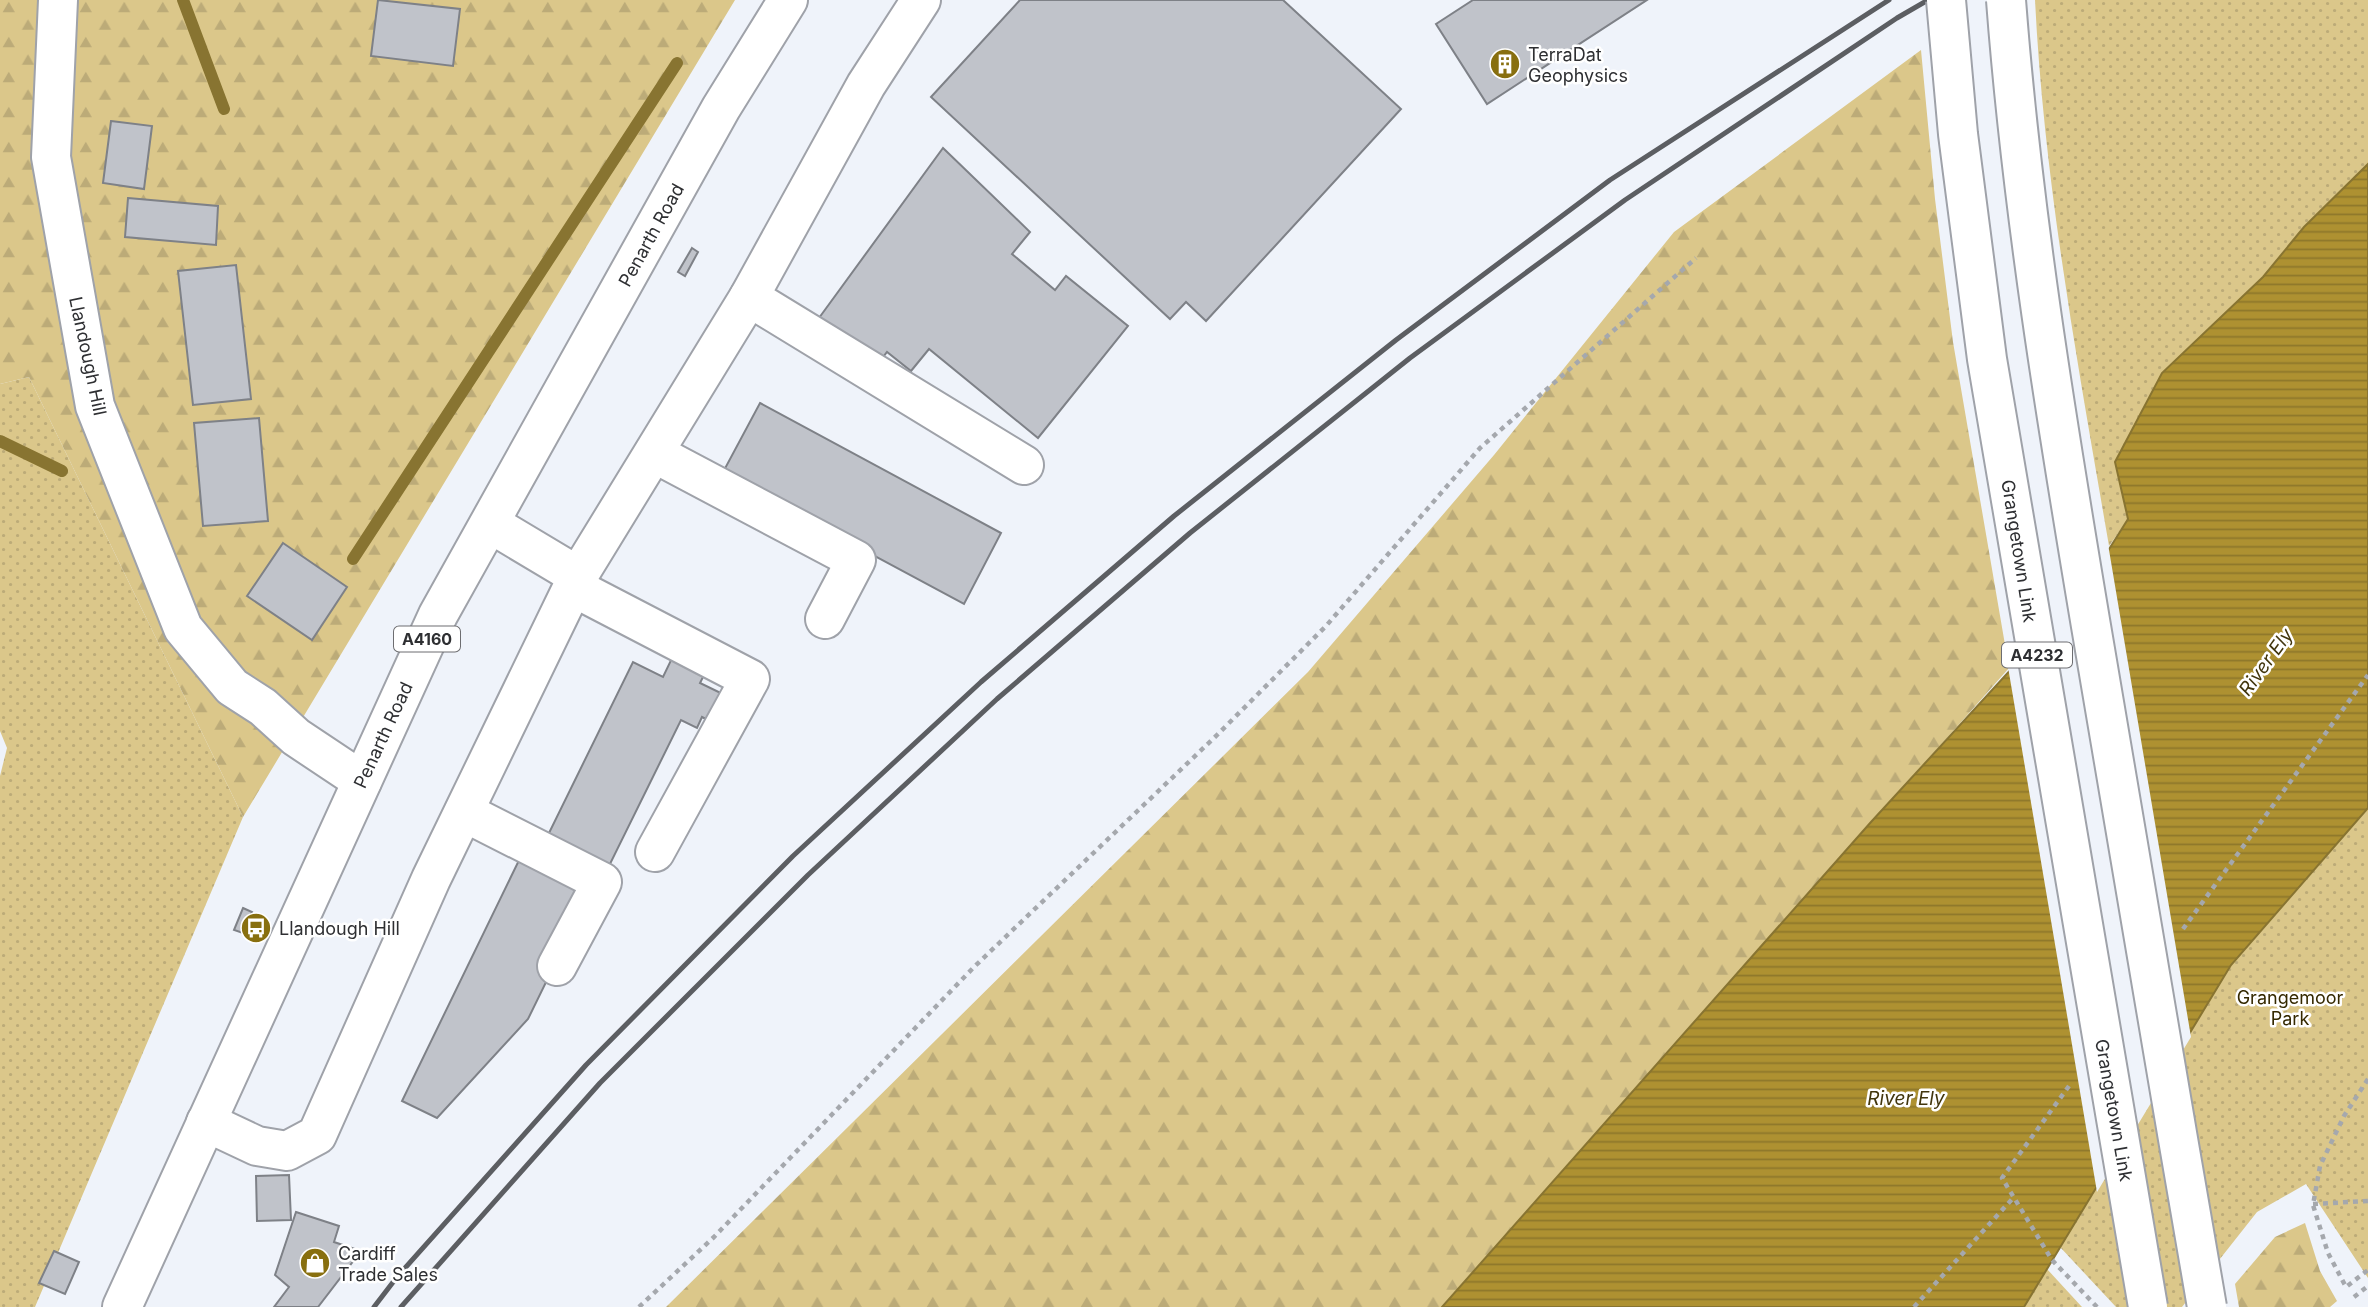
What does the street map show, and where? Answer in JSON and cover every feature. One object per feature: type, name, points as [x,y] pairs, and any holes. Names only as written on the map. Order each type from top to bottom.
[{"type":"main road","name":"Llandough Hill","points":[[58,0],[51,157],[96,406],[183,628],[232,687],[262,706],[296,737],[362,781]]},
{"type":"main road","name":"Penarth Road","points":[[122,1307],[438,615],[721,108],[788,0]]},
{"type":"main road","points":[[206,1122],[257,1146],[287,1151],[317,1135],[431,879],[575,581],[749,297],[866,85],[921,0]]},
{"type":"main road","name":"Grangetown Link","points":[[1946,0],[1958,134],[1987,359],[2148,1307]]},
{"type":"main road","name":"A4232","points":[[2006,0],[2023,187],[2043,332],[2207,1307]]},
{"type":"main road","points":[[749,297],[1024,465]]},
{"type":"main road","points":[[654,453],[856,560],[825,619]]},
{"type":"main road","points":[[491,524],[575,581],[750,679],[655,852]]},
{"type":"main road","points":[[464,812],[602,882],[557,966]]},
{"type":"path","points":[[639,1307],[714,1237],[974,967],[1206,746],[1326,626],[1480,448],[1696,258]]},
{"type":"path","points":[[2368,1079],[2344,1116],[2320,1166],[2313,1205],[2328,1253],[2346,1287],[2368,1270]]},
{"type":"path","points":[[1914,1307],[2014,1197]]},
{"type":"path","points":[[2313,1205],[2368,1201]]},
{"type":"path","points":[[2052,1260],[2097,1307]]},
{"type":"path","points":[[2354,1297],[2368,1286]]},
{"type":"green space","points":[[0,0],[735,0],[243,817],[29,377],[0,384]]},
{"type":"green space","points":[[2035,0],[2368,0],[2368,164],[2304,227],[2115,462],[2128,519],[2109,546],[2054,205],[2039,68]]},
{"type":"green space","points":[[1921,50],[1935,199],[1953,342],[2009,668],[1442,1307],[666,1307],[1308,672],[1494,455],[1674,232]]},
{"type":"green space","points":[[29,377],[243,817],[35,1307],[0,1307],[0,776],[7,748],[0,731],[0,384]]},
{"type":"green space","name":"Grangemoor Park","points":[[2368,793],[2368,1278],[2306,1184],[2257,1212],[2182,1307],[2116,1307],[2060,1247],[2195,1000]]},
{"type":"green space","points":[[2305,1223],[2320,1271],[2337,1301],[2330,1307],[2239,1307],[2235,1284],[2275,1237]]},
{"type":"green space","points":[[2047,1269],[2082,1307],[2024,1307]]},
{"type":"water","name":"River Ely","points":[[2368,164],[2368,808],[2231,965],[2024,1307],[1442,1307],[1871,822],[2082,592],[2128,519],[2115,462],[2162,373],[2263,277],[2304,227]]},
{"type":"pier","points":[[2108,544],[2191,1037],[2097,1192],[2008,667],[2080,590]]},
{"type":"building","points":[[378,0],[460,9],[453,66],[371,56]]},
{"type":"building","points":[[1020,0],[1283,0],[1401,109],[1206,321],[1186,302],[1170,319],[931,97]]},
{"type":"building","name":"TerraDat Geophysics","points":[[1473,0],[1647,0],[1487,104],[1436,24]]},
{"type":"building","points":[[111,121],[152,126],[144,189],[103,183]]},
{"type":"building","points":[[943,148],[1030,232],[1012,254],[1055,290],[1066,276],[1128,326],[1038,438],[929,349],[911,371],[887,352],[877,365],[819,318]]},
{"type":"building","points":[[128,198],[218,206],[216,245],[125,237]]},
{"type":"building","points":[[692,248],[698,252],[685,276],[678,272]]},
{"type":"building","points":[[236,265],[251,399],[193,405],[178,271]]},
{"type":"building","points":[[760,403],[1001,533],[964,604],[722,474]]},
{"type":"building","points":[[259,418],[268,521],[203,526],[194,423]]},
{"type":"building","points":[[283,543],[347,587],[312,640],[247,596]]},
{"type":"building","points":[[674,654],[706,671],[700,683],[731,698],[717,725],[702,717],[697,728],[681,720],[609,866],[548,835],[633,662],[663,677]]},
{"type":"building","points":[[523,852],[593,886],[528,1019],[437,1118],[402,1101]]},
{"type":"building","points":[[243,908],[252,912],[243,933],[234,930]]},
{"type":"building","points":[[289,1175],[291,1220],[257,1221],[256,1176]]},
{"type":"building","name":"Cardiff Trade Sales","points":[[296,1212],[339,1226],[334,1242],[361,1251],[318,1307],[274,1307],[289,1287],[275,1275]]},
{"type":"building","points":[[54,1251],[79,1262],[65,1294],[39,1283]]},
{"type":"waterway","points":[[183,0],[224,109]]},
{"type":"waterway","points":[[353,559],[677,63]]},
{"type":"waterway","points":[[0,441],[62,471]]},
{"type":"railway","points":[[374,1307],[397,1277],[586,1065],[793,856],[981,682],[1174,516],[1396,340],[1610,180],[1889,0]]},
{"type":"railway","points":[[401,1307],[600,1083],[808,875],[997,699],[1190,533],[1410,358],[1625,200],[1928,0]]},
{"type":"place","name":"TerraDat Geophysics","points":[[1505,64]]},
{"type":"place","name":"Llandough Hill","points":[[256,928]]},
{"type":"place","name":"Cardiff Trade Sales","points":[[315,1263]]}]
